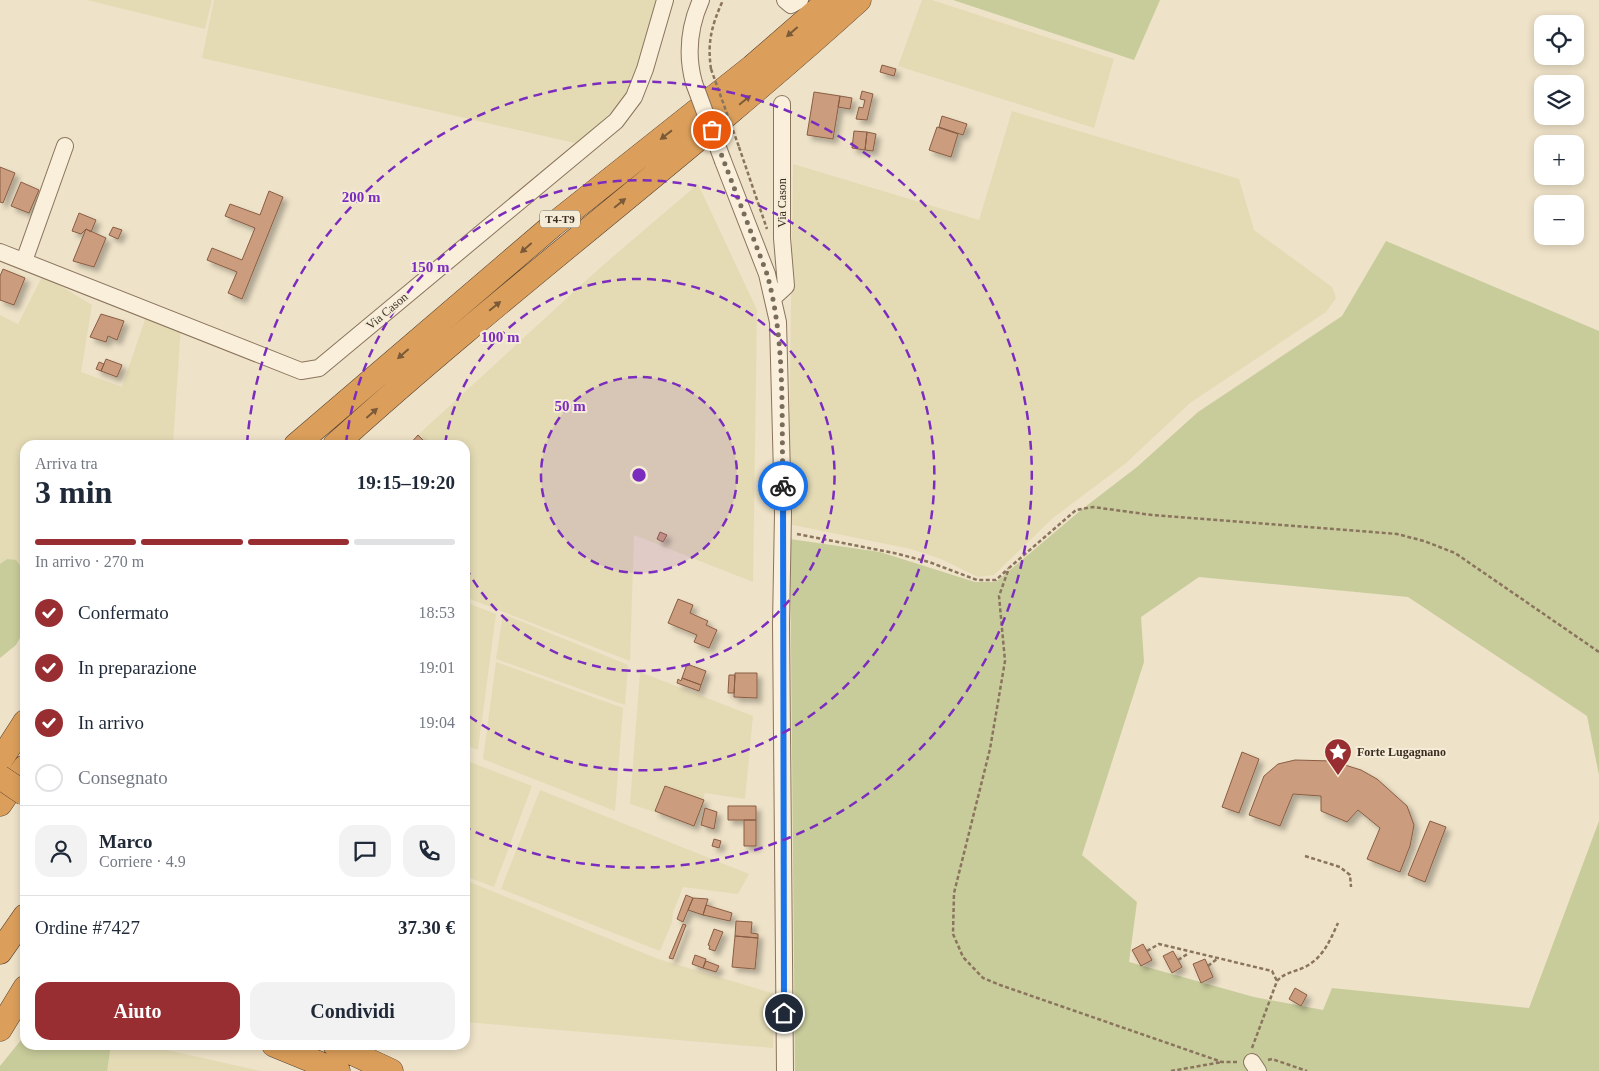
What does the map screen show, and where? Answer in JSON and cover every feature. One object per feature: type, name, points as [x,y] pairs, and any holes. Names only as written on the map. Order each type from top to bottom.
[{"type":"highway","name":"T4-T9","points":[[302,440],[553,225],[752,67],[829,0]]},
{"type":"highway","name":"T4-T9","points":[[341,440],[477,321],[764,84],[859,0]]},
{"type":"highway","points":[[0,752],[20,727]]},
{"type":"highway","points":[[0,761],[20,729]]},
{"type":"highway","points":[[0,804],[20,774]]},
{"type":"highway","points":[[0,777],[20,791]]},
{"type":"highway","points":[[0,952],[20,923]]},
{"type":"highway","points":[[0,968],[20,953]]},
{"type":"highway","points":[[0,1029],[20,996]]},
{"type":"highway","points":[[0,1046],[20,1025]]},
{"type":"highway","points":[[286,1050],[338,1071]]},
{"type":"highway","points":[[324,1050],[373,1068]]},
{"type":"highway","points":[[329,1050],[373,1068]]},
{"type":"highway","points":[[343,1050],[373,1068]]},
{"type":"street","name":"Via Cason","points":[[0,252],[301,371],[319,368],[616,121],[634,97],[645,69],[665,0]]},
{"type":"street","points":[[700,0],[693,18],[689,47],[689,65],[694,83],[767,274],[774,297],[778,322],[783,530],[785,1071]]},
{"type":"street","points":[[785,0],[791,5],[800,0]]},
{"type":"street","name":"Via Cason","points":[[774,297],[786,286],[787,279],[782,238],[782,104]]},
{"type":"street","points":[[24,261],[65,146]]},
{"type":"path","points":[[723,0],[711,27],[708,52],[711,69],[739,147]]},
{"type":"path","points":[[783,530],[911,557],[977,580],[996,580],[1076,510],[1093,507],[1161,516],[1397,534],[1424,541],[1455,553],[1599,652]]},
{"type":"path","points":[[1009,568],[999,596],[1004,640],[1004,670],[990,749],[954,893],[953,934],[963,957],[983,978],[1222,1062],[1255,1067],[1272,1059],[1307,1071]]},
{"type":"path","points":[[1305,856],[1340,867],[1350,875],[1351,887]]},
{"type":"path","points":[[1255,1067],[1252,1045],[1277,982],[1283,975],[1306,966],[1324,953],[1338,922]]},
{"type":"path","points":[[1147,951],[1159,944],[1272,971],[1277,982]]},
{"type":"path","points":[[1178,960],[1191,952]]},
{"type":"path","points":[[1208,966],[1217,959]]},
{"type":"path","points":[[1171,1071],[1222,1062]]},
{"type":"shaded area","points":[[87,0],[212,0],[205,29]]},
{"type":"shaded area","points":[[214,0],[660,0],[652,15],[642,71],[632,91],[579,144],[202,58]]},
{"type":"shaded area","points":[[922,0],[932,0],[1114,59],[1094,128],[898,66]]},
{"type":"shaded area","points":[[1012,111],[1239,179],[1254,230],[1332,287],[1336,298],[1326,312],[1190,403],[1126,463],[1053,518],[994,575],[978,577],[941,559],[911,549],[788,524],[793,164],[979,220]]},
{"type":"shaded area","points":[[698,184],[757,310],[753,582],[634,535],[630,661],[470,599],[470,440],[412,440],[602,266]]},
{"type":"shaded area","points":[[43,275],[92,305],[81,372],[122,387],[148,311],[181,324],[173,440],[20,440],[20,566],[7,559],[0,564],[0,315],[18,324]]},
{"type":"shaded area","points":[[470,604],[496,614],[478,750],[470,747]]},
{"type":"shaded area","points":[[503,614],[628,665],[625,705],[496,659]]},
{"type":"shaded area","points":[[496,662],[623,708],[615,811],[483,759]]},
{"type":"shaded area","points":[[640,672],[753,716],[745,799],[705,793],[695,825],[630,804]]},
{"type":"shaded area","points":[[470,762],[532,786],[494,887],[470,878]]},
{"type":"shaded area","points":[[540,790],[749,874],[738,894],[683,887],[660,951],[501,889]]},
{"type":"shaded area","points":[[470,882],[658,959],[775,994],[773,1048],[470,1022]]},
{"type":"shaded area","points":[[108,1050],[167,1050],[261,1071],[104,1071]]},
{"type":"green space","points":[[953,0],[1160,0],[1134,60]]},
{"type":"green space","points":[[1386,241],[1599,331],[1599,775],[1587,716],[1408,597],[1199,577],[1141,617],[1144,662],[1082,855],[1137,902],[1129,962],[1254,997],[1323,1010],[1332,988],[1529,1008],[1599,821],[1599,1071],[795,1071],[790,539],[880,552],[975,582],[996,582],[1081,510],[1137,467],[1198,412],[1342,316]]},
{"type":"green space","points":[[7,559],[16,560],[20,565],[20,638],[16,645],[0,658],[0,564]]},
{"type":"green space","points":[[20,1041],[20,1050],[110,1050],[107,1071],[0,1071],[0,1066]]},
{"type":"building","points":[[882,65],[896,69],[894,76],[880,72]]},
{"type":"building","points":[[862,91],[873,94],[867,120],[856,119],[859,107],[863,108],[865,100],[860,99]]},
{"type":"building","points":[[814,92],[840,96],[833,139],[807,135]]},
{"type":"building","points":[[840,96],[852,98],[850,109],[838,107]]},
{"type":"building","points":[[942,116],[967,124],[963,135],[939,127]]},
{"type":"building","points":[[937,127],[958,134],[951,157],[929,150]]},
{"type":"building","points":[[854,131],[867,132],[865,150],[852,148]]},
{"type":"building","points":[[867,132],[876,134],[873,151],[865,150]]},
{"type":"building","points":[[0,167],[15,173],[3,203],[0,202]]},
{"type":"building","points":[[21,182],[39,190],[29,213],[11,206]]},
{"type":"building","points":[[269,191],[283,197],[242,299],[228,293],[237,272],[207,260],[212,248],[242,260],[255,228],[225,216],[230,204],[260,215]]},
{"type":"building","points":[[79,213],[96,220],[91,232],[86,229],[81,234],[72,231]]},
{"type":"building","points":[[113,227],[122,230],[118,239],[109,235]]},
{"type":"building","points":[[86,229],[106,238],[94,267],[73,261]]},
{"type":"building","points":[[3,269],[25,278],[14,305],[0,300],[0,276]]},
{"type":"building","points":[[101,314],[124,321],[117,340],[108,336],[106,342],[90,337]]},
{"type":"building","points":[[106,359],[122,365],[117,377],[101,371]]},
{"type":"building","points":[[99,362],[104,364],[101,371],[96,369]]},
{"type":"building","points":[[418,435],[423,440],[414,440]]},
{"type":"building","points":[[660,532],[667,535],[663,542],[657,539]]},
{"type":"building","points":[[678,599],[693,605],[690,613],[708,621],[706,625],[717,630],[709,648],[694,642],[697,635],[668,623]]},
{"type":"building","points":[[687,664],[706,671],[701,685],[682,678]]},
{"type":"building","points":[[735,673],[757,673],[757,698],[734,697]]},
{"type":"building","points":[[729,675],[735,675],[734,693],[728,693]]},
{"type":"building","points":[[682,678],[701,685],[699,691],[677,683],[678,679],[681,681]]},
{"type":"building","points":[[1242,752],[1259,759],[1239,813],[1222,807]]},
{"type":"building","points":[[1295,760],[1332,761],[1361,770],[1377,779],[1407,806],[1414,825],[1410,846],[1400,872],[1367,859],[1380,828],[1358,810],[1347,822],[1321,811],[1321,796],[1293,794],[1280,826],[1249,815],[1264,776],[1278,764]]},
{"type":"building","points":[[665,786],[704,800],[694,826],[655,811]]},
{"type":"building","points":[[728,806],[756,806],[756,820],[728,820]]},
{"type":"building","points":[[705,808],[717,812],[714,829],[701,825]]},
{"type":"building","points":[[744,820],[756,820],[756,846],[744,846]]},
{"type":"building","points":[[1430,821],[1446,827],[1425,882],[1408,875]]},
{"type":"building","points":[[714,839],[721,841],[719,848],[712,846]]},
{"type":"building","points":[[686,895],[693,898],[683,922],[677,919]]},
{"type":"building","points":[[693,898],[708,899],[703,915],[688,910]]},
{"type":"building","points":[[706,905],[732,913],[730,921],[703,915]]},
{"type":"building","points":[[736,921],[752,922],[751,933],[758,934],[758,938],[735,936]]},
{"type":"building","points":[[683,924],[686,925],[673,959],[669,958]]},
{"type":"building","points":[[714,929],[723,932],[715,951],[709,949],[710,946],[708,945]]},
{"type":"building","points":[[735,936],[758,938],[755,969],[732,967]]},
{"type":"building","points":[[1143,944],[1152,960],[1141,966],[1132,950]]},
{"type":"building","points":[[1173,951],[1182,967],[1172,973],[1163,956]]},
{"type":"building","points":[[695,955],[706,959],[703,968],[692,964]]},
{"type":"building","points":[[1205,959],[1213,977],[1201,983],[1193,964]]},
{"type":"building","points":[[706,961],[719,966],[716,972],[703,968]]},
{"type":"building","points":[[1295,988],[1307,995],[1301,1006],[1289,999]]},
{"type":"way so far","points":[[712,130],[774,297],[780,357],[783,486]]},
{"type":"place","name":"Forte Lugagnano","points":[[1338,776]]},
{"type":"route","points":[[783,486],[784,1013]]}]
